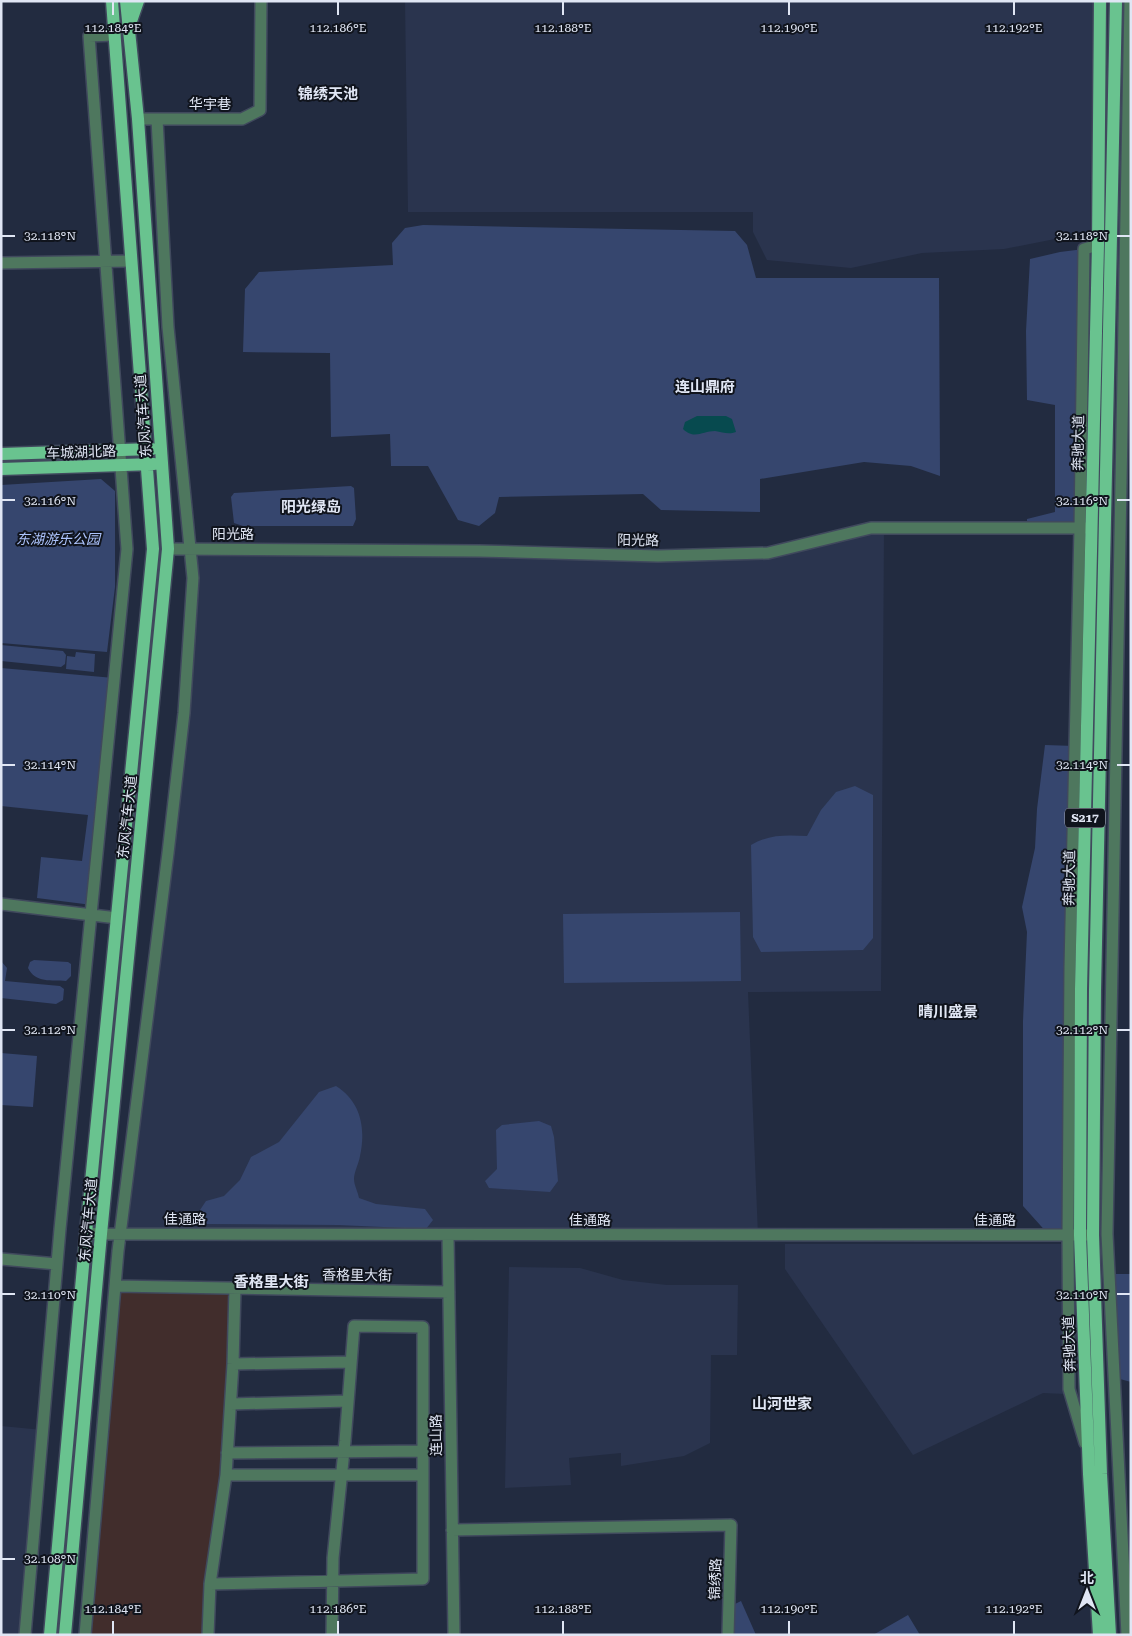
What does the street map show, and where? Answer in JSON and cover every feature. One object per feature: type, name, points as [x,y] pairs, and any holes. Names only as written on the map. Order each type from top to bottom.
[{"type":"main road","points":[[104,1],[115,30]]},
{"type":"main road","name":"东风汽车大道","points":[[50,1635],[86,1233],[153,549],[112,1]]},
{"type":"main road","name":"东风汽车大道","points":[[65,1635],[101,1234],[168,549],[138,119],[126,1]]},
{"type":"main road","points":[[128,28],[138,1]]},
{"type":"main road","name":"奔驰大道","points":[[1098,1635],[1074,1235],[1098,245],[1100,1]]},
{"type":"main road","name":"奔驰大道","points":[[1110,1635],[1101,1474],[1093,1235],[1096,980],[1092,528],[1107,407],[1116,1]]},
{"type":"main road","name":"车城湖北路","points":[[1,454],[160,448]]},
{"type":"main road","name":"车城湖北路","points":[[1,469],[161,464]]},
{"type":"street","name":"华宇巷","points":[[138,119],[242,119],[260,110],[261,1]]},
{"type":"street","points":[[1127,1635],[1107,1234],[1130,1]]},
{"type":"street","points":[[25,1635],[57,1264],[127,549],[89,36],[115,30]]},
{"type":"street","points":[[85,1635],[120,1234],[184,714],[192,578],[168,327],[157,119]]},
{"type":"street","points":[[1,263],[131,261]]},
{"type":"street","points":[[1107,407],[1122,407]]},
{"type":"street","name":"阳光路","points":[[168,549],[479,551],[658,556],[768,553],[871,528],[1092,528]]},
{"type":"street","points":[[1,904],[117,918]]},
{"type":"street","name":"佳通路","points":[[86,1233],[1093,1235]]},
{"type":"street","name":"连山路","points":[[448,1234],[454,1635]]},
{"type":"street","points":[[1,1258],[57,1264]]},
{"type":"street","name":"香格里大街","points":[[115,1286],[449,1292]]},
{"type":"street","points":[[208,1635],[210,1584],[226,1475],[233,1364],[235,1288]]},
{"type":"street","points":[[210,1584],[333,1580],[423,1578],[423,1327],[354,1326],[333,1558],[333,1580],[332,1635]]},
{"type":"street","points":[[233,1364],[351,1362]]},
{"type":"street","points":[[231,1404],[348,1401]]},
{"type":"street","points":[[227,1453],[423,1451]]},
{"type":"street","points":[[226,1475],[423,1475]]},
{"type":"street","name":"锦绣路","points":[[452,1530],[732,1525],[728,1635]]},
{"type":"shaded area","points":[[405,1],[1093,1],[1090,232],[1004,249],[922,253],[851,268],[767,260],[753,232],[753,212],[408,212]]},
{"type":"shaded area","points":[[697,416],[726,416],[732,419],[736,432],[711,431],[691,434],[683,429],[685,422]]},
{"type":"shaded area","points":[[884,528],[881,991],[748,992],[758,1235],[120,1234],[184,713],[189,549],[768,553]]},
{"type":"shaded area","points":[[785,1244],[1062,1244],[1065,1394],[1043,1393],[913,1455],[785,1269]]},
{"type":"shaded area","points":[[509,1267],[580,1268],[623,1280],[667,1285],[738,1285],[737,1355],[711,1355],[710,1443],[684,1456],[621,1466],[621,1453],[569,1458],[571,1485],[505,1488]]},
{"type":"shaded area","points":[[115,1286],[235,1288],[233,1364],[208,1635],[85,1635]]},
{"type":"shaded area","points":[[1,1426],[43,1430],[25,1635],[1,1635]]},
{"type":"green space","points":[[423,225],[735,231],[747,245],[756,278],[939,278],[940,476],[911,466],[864,462],[760,479],[760,512],[661,510],[643,494],[499,497],[495,513],[479,526],[458,520],[428,466],[391,466],[390,434],[331,437],[330,353],[243,352],[245,289],[259,272],[393,265],[392,243],[405,228]]},
{"type":"green space","points":[[1084,249],[1080,528],[1027,529],[1027,519],[1055,512],[1055,405],[1027,400],[1026,331],[1030,259]]},
{"type":"green space","name":"东湖游乐公园","points":[[101,479],[115,491],[115,587],[107,652],[1,643],[1,485]]},
{"type":"green space","points":[[351,486],[354,488],[356,519],[353,526],[243,526],[234,523],[231,497],[234,493]]},
{"type":"green space","points":[[1,645],[63,651],[66,655],[65,664],[61,667],[1,661]]},
{"type":"green space","points":[[76,652],[95,654],[94,672],[66,669],[67,656],[75,657]]},
{"type":"green space","points":[[1,668],[114,678],[92,905],[37,898],[41,857],[82,861],[88,815],[1,806]]},
{"type":"green space","points":[[1045,745],[1075,746],[1068,1235],[1049,1235],[1023,1206],[1023,1021],[1027,932],[1022,907],[1035,848],[1037,809]]},
{"type":"green space","points":[[855,786],[873,795],[873,938],[863,950],[761,952],[753,937],[751,845],[771,837],[807,836],[821,810],[836,792]]},
{"type":"green space","points":[[740,912],[741,981],[564,983],[563,914]]},
{"type":"green space","points":[[34,960],[68,962],[71,964],[71,976],[66,981],[39,978],[31,973],[28,968],[30,962]]},
{"type":"green space","points":[[1,961],[7,968],[5,981],[60,986],[64,989],[63,1000],[56,1004],[1,998]]},
{"type":"green space","points":[[1,1053],[37,1056],[33,1107],[1,1105]]},
{"type":"green space","points":[[336,1086],[351,1100],[360,1116],[362,1146],[354,1179],[359,1198],[376,1204],[425,1209],[433,1220],[426,1229],[339,1225],[207,1224],[198,1213],[206,1201],[224,1196],[240,1180],[251,1157],[279,1142],[319,1092]]},
{"type":"green space","points":[[539,1121],[551,1126],[554,1137],[558,1181],[550,1192],[489,1188],[485,1181],[497,1169],[496,1130],[502,1125]]},
{"type":"green space","points":[[1115,1274],[1131,1274],[1131,1382],[1120,1379]]},
{"type":"green space","points":[[741,1601],[756,1635],[728,1635],[729,1607]]},
{"type":"green space","points":[[908,1615],[920,1635],[873,1635]]},
{"type":"district","name":"锦绣天池","points":[[328,94]]},
{"type":"district","name":"连山鼎府","points":[[705,387]]},
{"type":"district","name":"阳光绿岛","points":[[311,507]]},
{"type":"district","name":"晴川盛景","points":[[948,1012]]},
{"type":"district","name":"香格里大街","points":[[271,1282]]},
{"type":"district","name":"山河世家","points":[[782,1404]]}]
